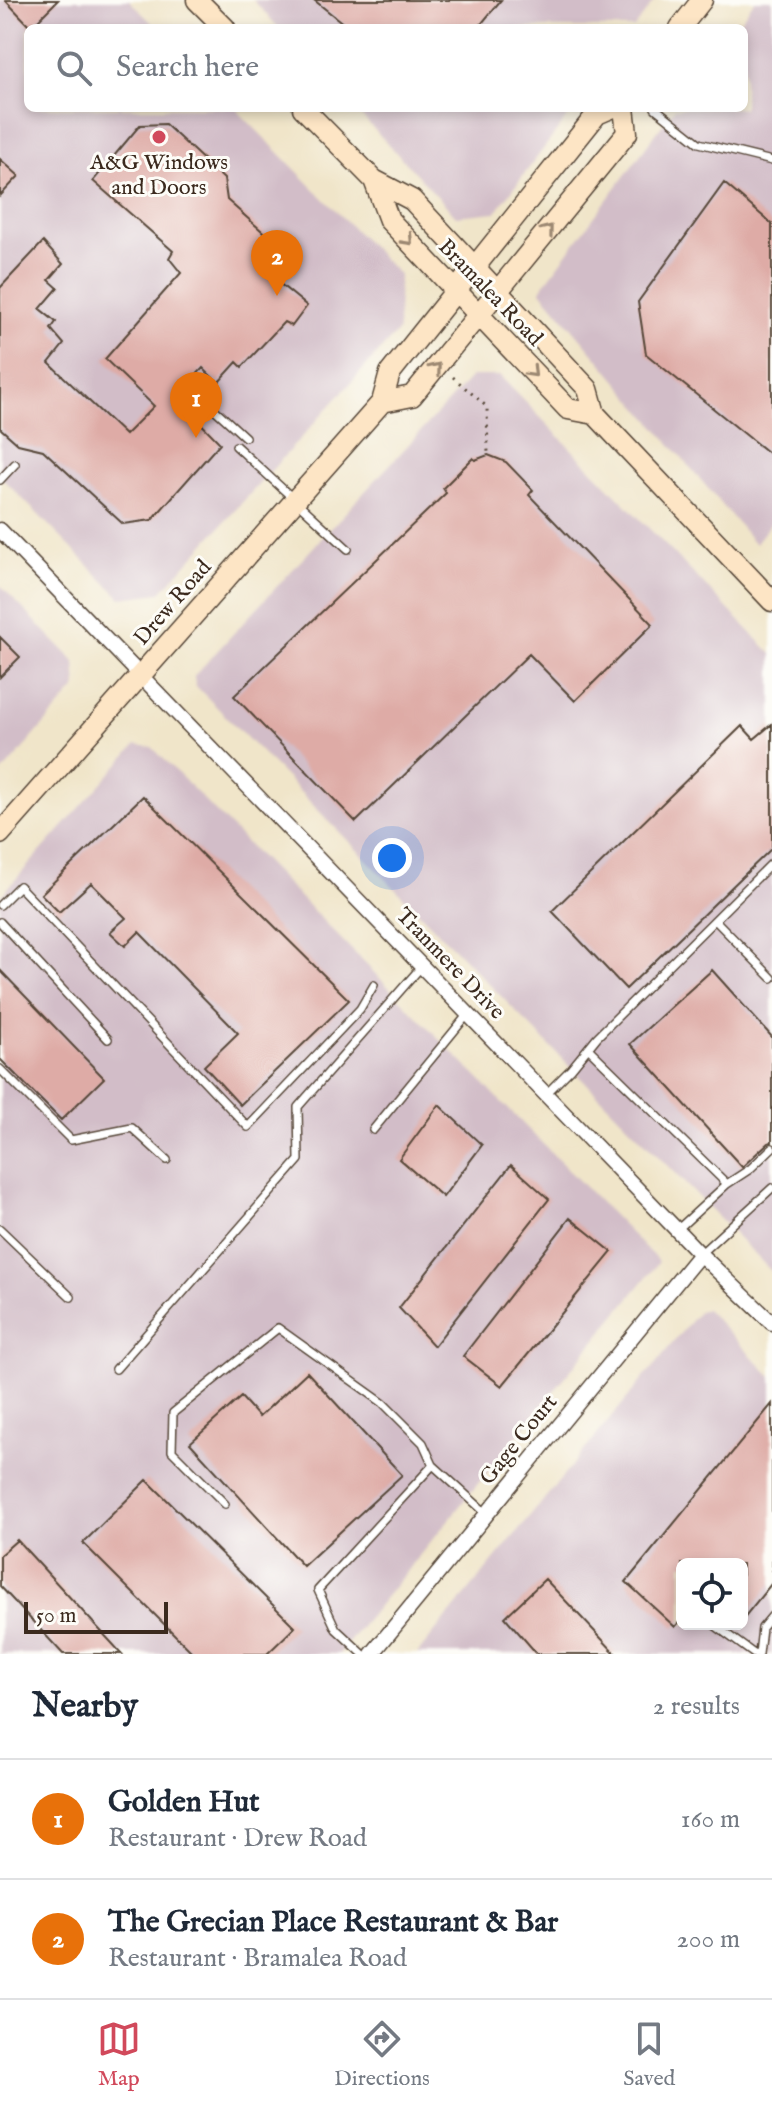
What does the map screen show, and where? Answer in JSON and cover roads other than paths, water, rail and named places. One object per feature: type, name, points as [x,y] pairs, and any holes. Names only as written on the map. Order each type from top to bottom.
[{"type":"street","points":[[197,0],[221,24]]},
{"type":"street","points":[[683,24],[702,0]]},
{"type":"street","name":"Bramalea Road","points":[[307,112],[374,180],[412,200],[475,266],[588,389],[595,414],[772,601]]},
{"type":"street","name":"Drew Road","points":[[0,834],[382,402],[390,373],[602,112]]},
{"type":"street","name":"Drew Road","points":[[382,402],[412,396],[627,133],[624,112]]},
{"type":"street","name":"Bramalea Road","points":[[374,180],[389,220],[456,291],[568,409],[595,414]]},
{"type":"street","name":"Tranmere Drive","points":[[0,530],[700,1254],[772,1323]]},
{"type":"street","name":"Gage Court","points":[[372,1654],[700,1254]]},
{"type":"lane","points":[[660,112],[699,143],[772,161]]},
{"type":"lane","points":[[188,385],[245,437]]},
{"type":"lane","points":[[236,446],[348,549]]},
{"type":"lane","points":[[0,480],[15,464]]},
{"type":"lane","points":[[546,1094],[772,863]]},
{"type":"lane","points":[[0,905],[19,886],[248,1127],[360,1009],[374,985]]},
{"type":"lane","points":[[715,920],[772,978]]},
{"type":"lane","points":[[0,922],[108,1039]]},
{"type":"lane","points":[[116,1369],[299,1160],[298,1107],[422,966]]},
{"type":"lane","points":[[373,1130],[468,1014]]},
{"type":"lane","points":[[588,1048],[727,1184]]},
{"type":"lane","points":[[0,1069],[71,1140],[132,1128],[167,1160]]},
{"type":"lane","points":[[677,1230],[772,1148]]},
{"type":"lane","points":[[700,1254],[772,1188]]},
{"type":"lane","points":[[0,1229],[71,1297]]},
{"type":"lane","points":[[225,1504],[172,1451],[173,1413],[278,1328],[383,1403],[423,1443],[433,1465],[487,1514]]},
{"type":"lane","points":[[363,1654],[336,1629],[318,1590],[433,1465]]},
{"type":"lane","points":[[722,1630],[756,1654],[762,1628],[772,1616]]},
{"type":"place","name":"A&G Windows and Doors","points":[[159,137]]},
{"type":"place","name":"The Grecian Place Restaurant & Bar","points":[[277,296]]},
{"type":"place","name":"Golden Hut","points":[[196,438]]}]
